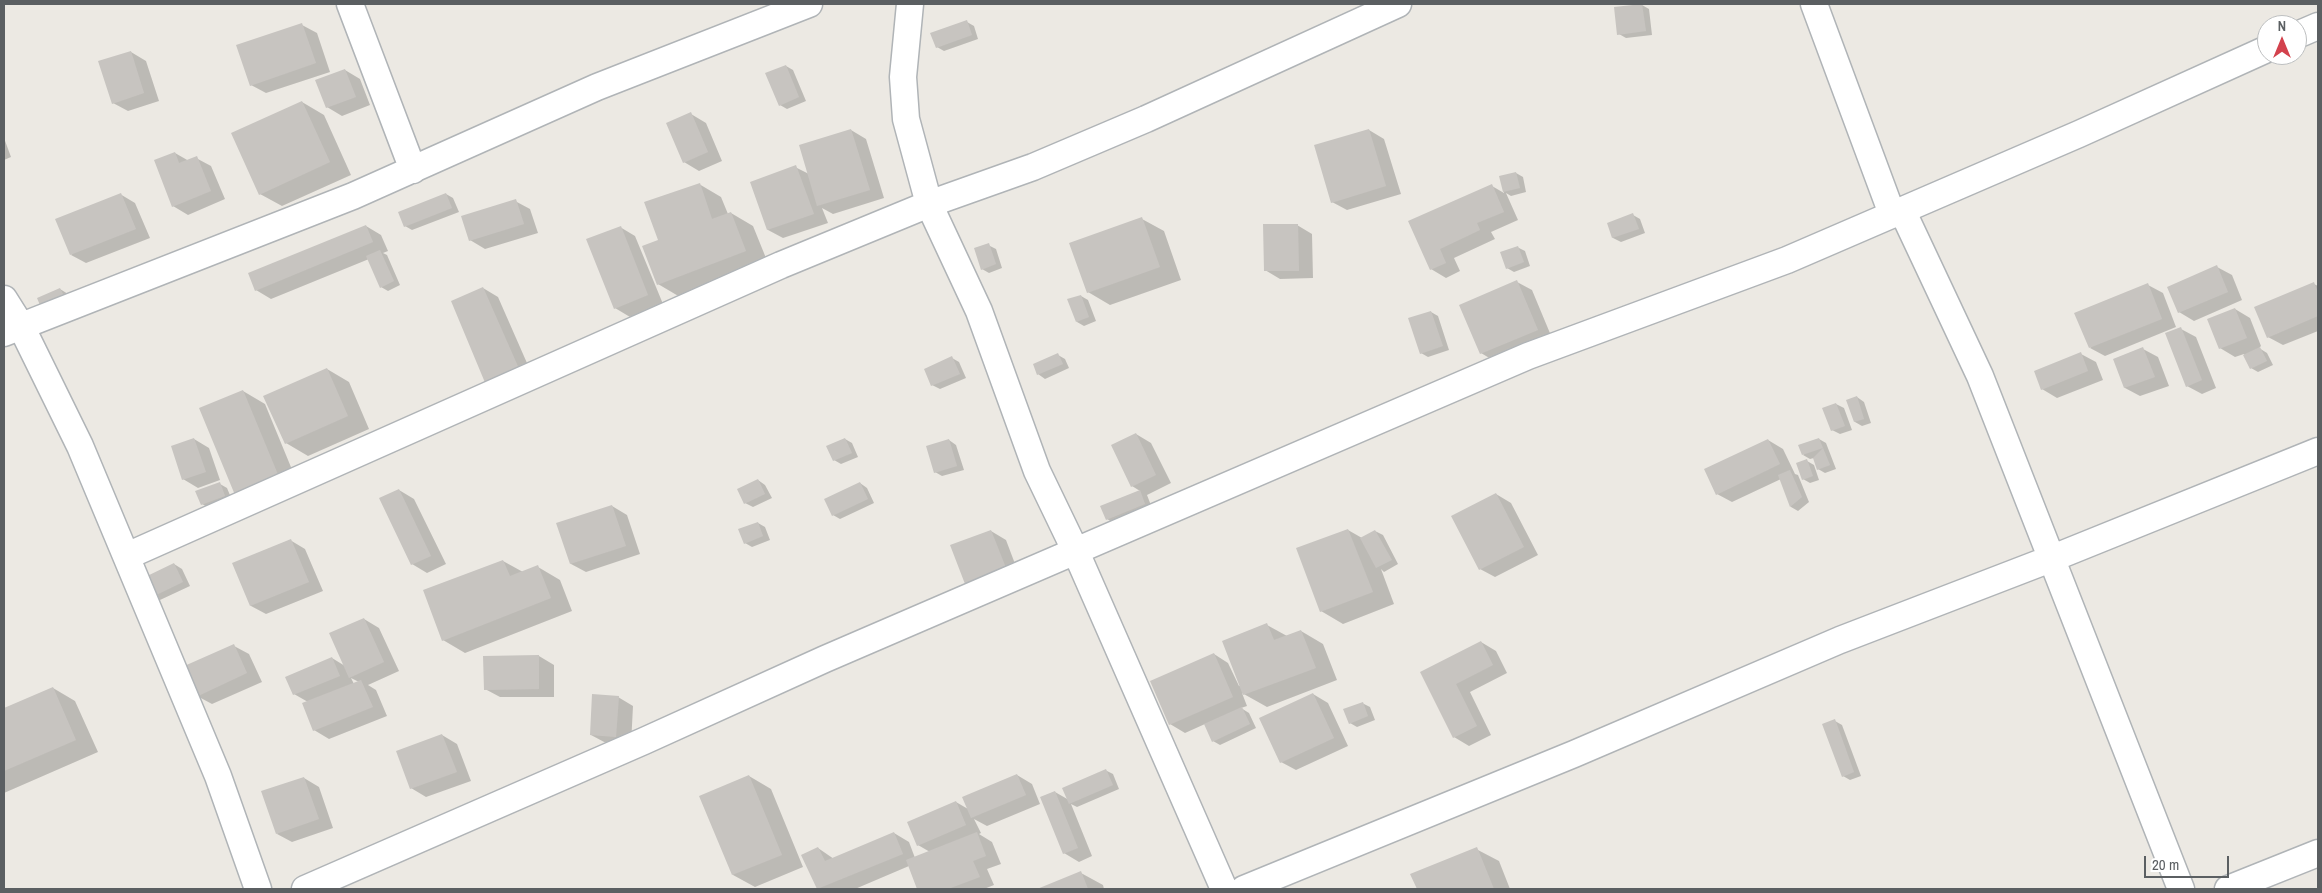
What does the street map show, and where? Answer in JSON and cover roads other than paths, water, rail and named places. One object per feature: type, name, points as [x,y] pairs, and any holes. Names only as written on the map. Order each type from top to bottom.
[{"type":"street","points":[[350,4],[413,170]]},
{"type":"street","points":[[12,330],[344,199],[598,87],[809,4]]},
{"type":"street","points":[[910,4],[903,77],[906,119],[929,204],[979,311],[1037,471],[1076,552],[1224,889]]},
{"type":"street","points":[[127,556],[763,273],[929,204],[1033,167],[1146,119],[1398,4]]},
{"type":"street","points":[[1814,4],[1897,212],[1980,376],[2181,889]]},
{"type":"street","points":[[306,889],[826,659],[1528,356],[1786,260],[2070,138],[2257,54]]},
{"type":"street","points":[[4,299],[12,330],[80,446],[218,776],[258,889]]},
{"type":"street","points":[[1244,889],[1574,754],[1840,640],[2052,558],[2318,451]]},
{"type":"street","points":[[2228,889],[2318,853]]}]
